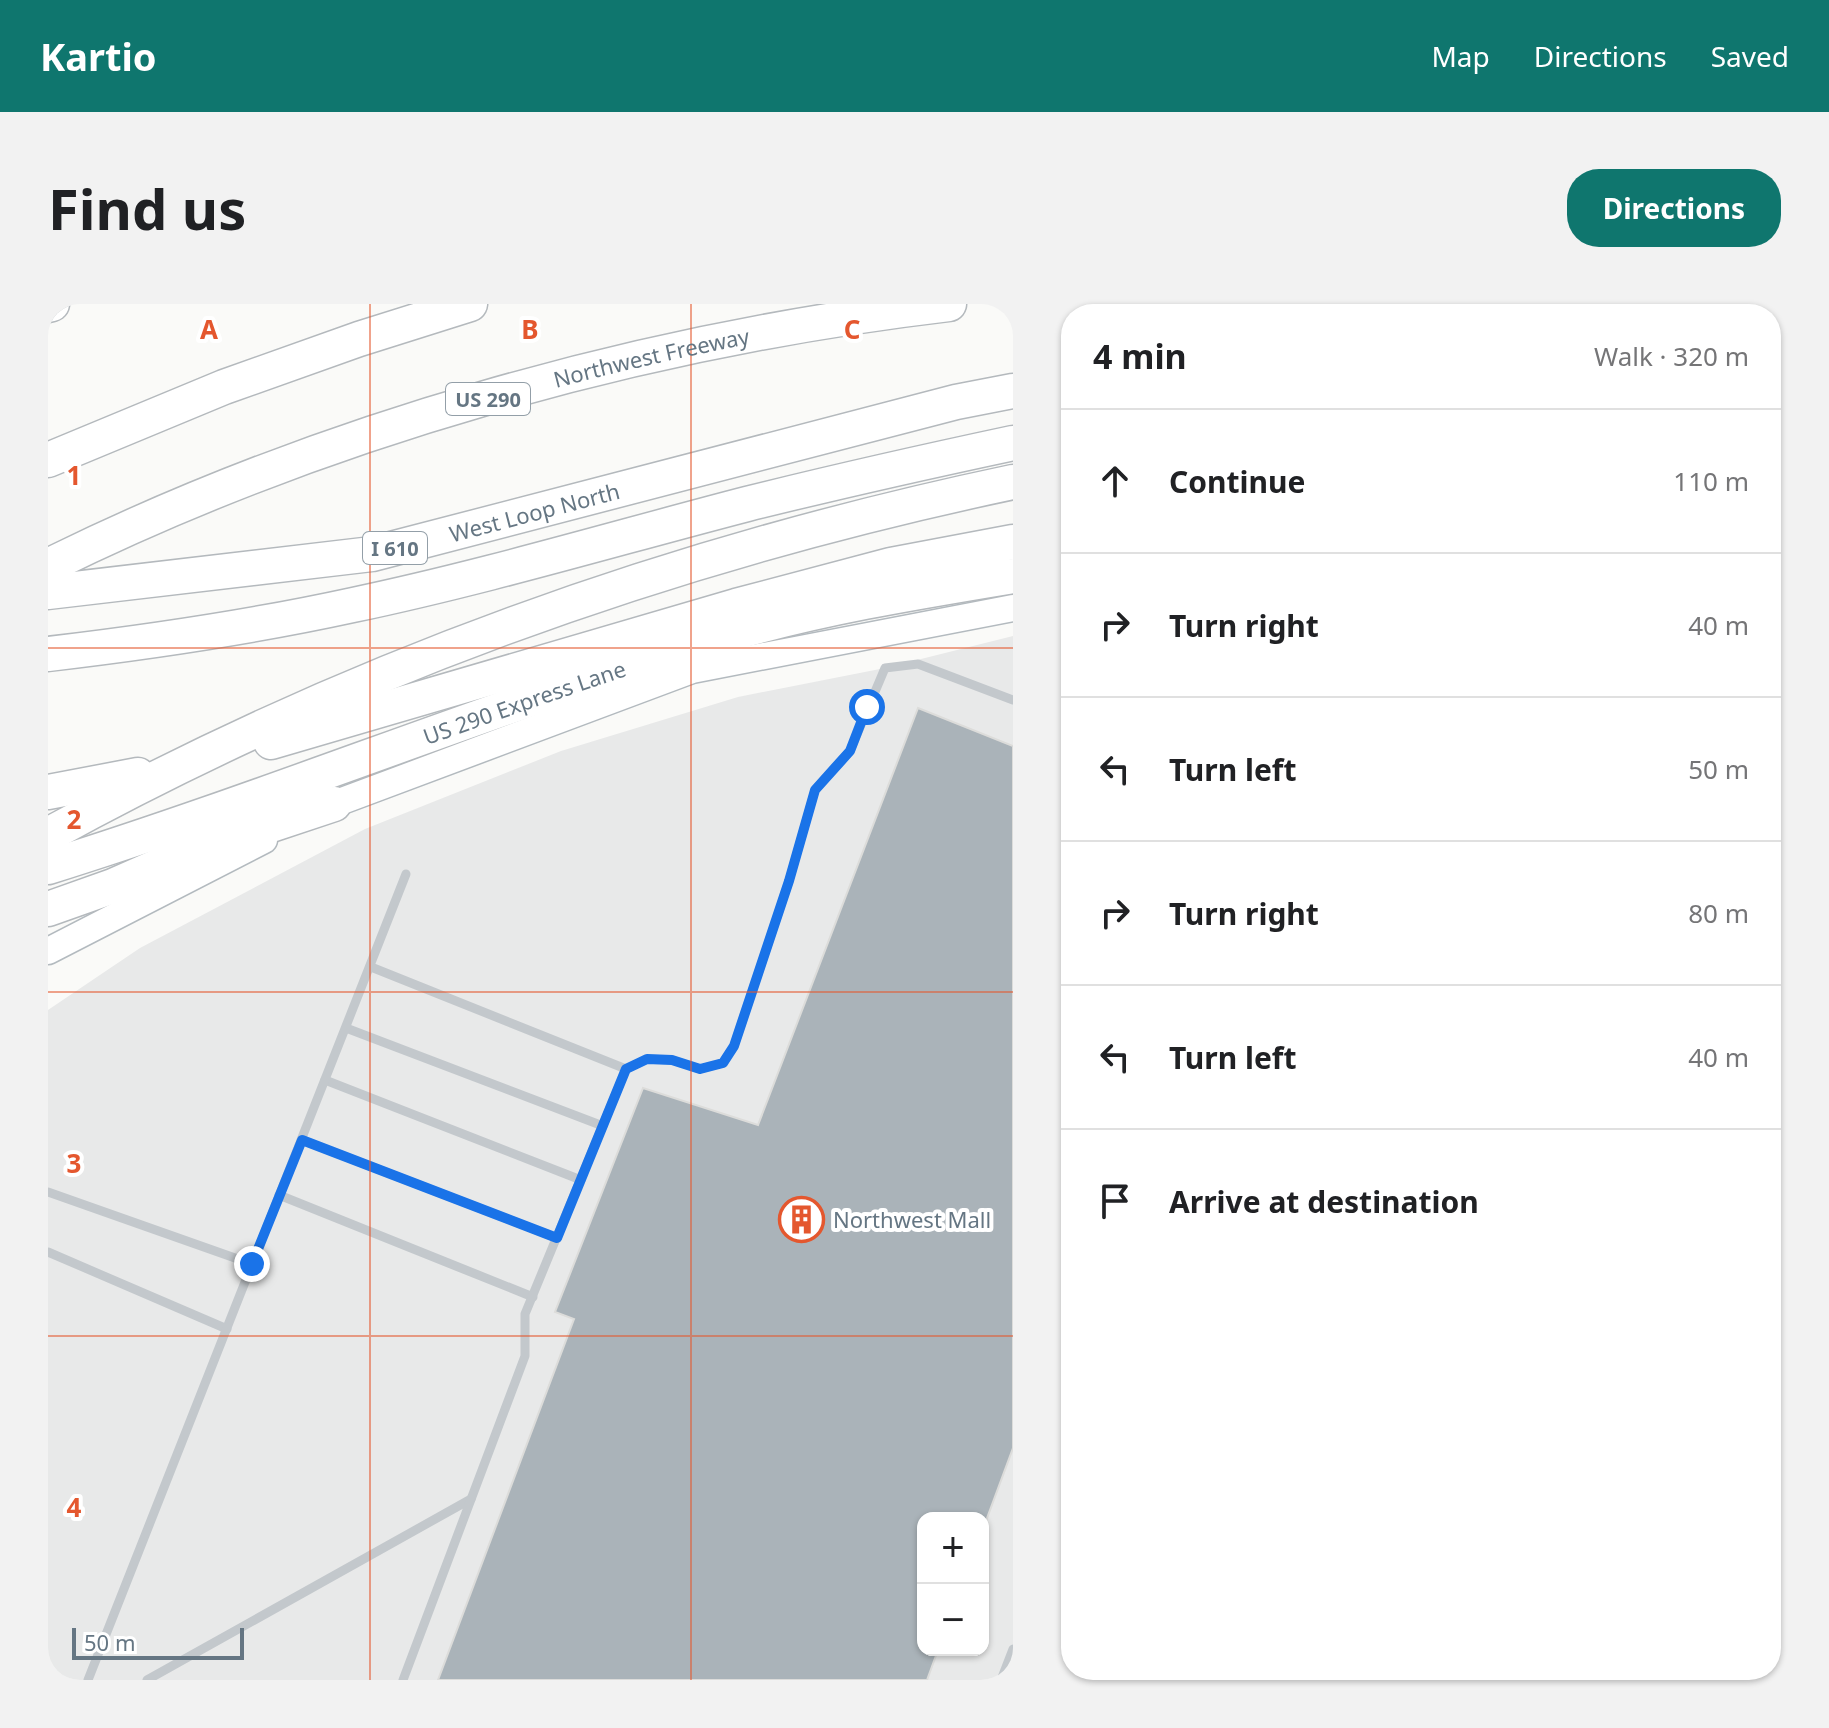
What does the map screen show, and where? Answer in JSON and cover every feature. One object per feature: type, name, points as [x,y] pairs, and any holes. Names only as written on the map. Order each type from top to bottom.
[{"type":"highway","points":[[48,460],[224,387],[470,304]]},
{"type":"highway","name":"Northwest Freeway","points":[[48,566],[200,498],[319,453],[442,412],[678,350],[825,322],[949,304]]},
{"type":"highway","name":"West Loop North","points":[[48,592],[372,554],[956,402],[1013,391]]},
{"type":"highway","points":[[48,654],[189,636],[354,605],[746,505],[1013,443]]},
{"type":"highway","points":[[48,835],[247,734],[486,632],[677,568],[907,504],[1013,482]]},
{"type":"highway","points":[[48,792],[179,767],[316,730],[736,606],[891,565],[1013,542]]},
{"type":"highway","name":"US 290 Express Lane","points":[[48,867],[725,635],[836,608],[1013,576]]},
{"type":"highway","points":[[48,909],[113,886],[190,852],[334,804]]},
{"type":"main road","points":[[48,951],[334,804],[692,670],[1013,608]]},
{"type":"lane","points":[[403,1680],[525,1356],[525,1314],[626,1069],[647,1059],[672,1060],[700,1069],[723,1063],[734,1046],[789,881],[815,790],[850,751],[885,668],[918,664],[1013,700]]},
{"type":"lane","points":[[88,1680],[406,874]]},
{"type":"lane","points":[[371,967],[626,1069]]},
{"type":"lane","points":[[346,1028],[603,1126]]},
{"type":"lane","points":[[325,1080],[581,1180]]},
{"type":"lane","points":[[302,1140],[557,1238]]},
{"type":"lane","points":[[48,1192],[252,1264]]},
{"type":"lane","points":[[279,1195],[533,1297]]},
{"type":"lane","points":[[48,1252],[227,1329]]},
{"type":"lane","points":[[147,1680],[471,1499]]},
{"type":"lane","points":[[1001,1680],[1013,1649]]},
{"type":"shaded area","points":[[1013,636],[1013,1680],[48,1680],[48,1010],[140,948],[365,829],[561,751],[738,697],[885,668]]},
{"type":"building","name":"Northwest Mall","points":[[918,708],[1013,746],[1013,1448],[989,1513],[917,1512],[917,1656],[936,1656],[927,1680],[438,1680],[574,1319],[555,1312],[643,1088],[758,1125]]},
{"type":"place","name":"Northwest Mall","points":[[802,1219]]},
{"type":"route","points":[[252,1264],[302,1140],[557,1238],[626,1069],[647,1059],[672,1060],[700,1069],[723,1063],[734,1046],[789,881],[815,790],[850,751],[867,707]]}]
